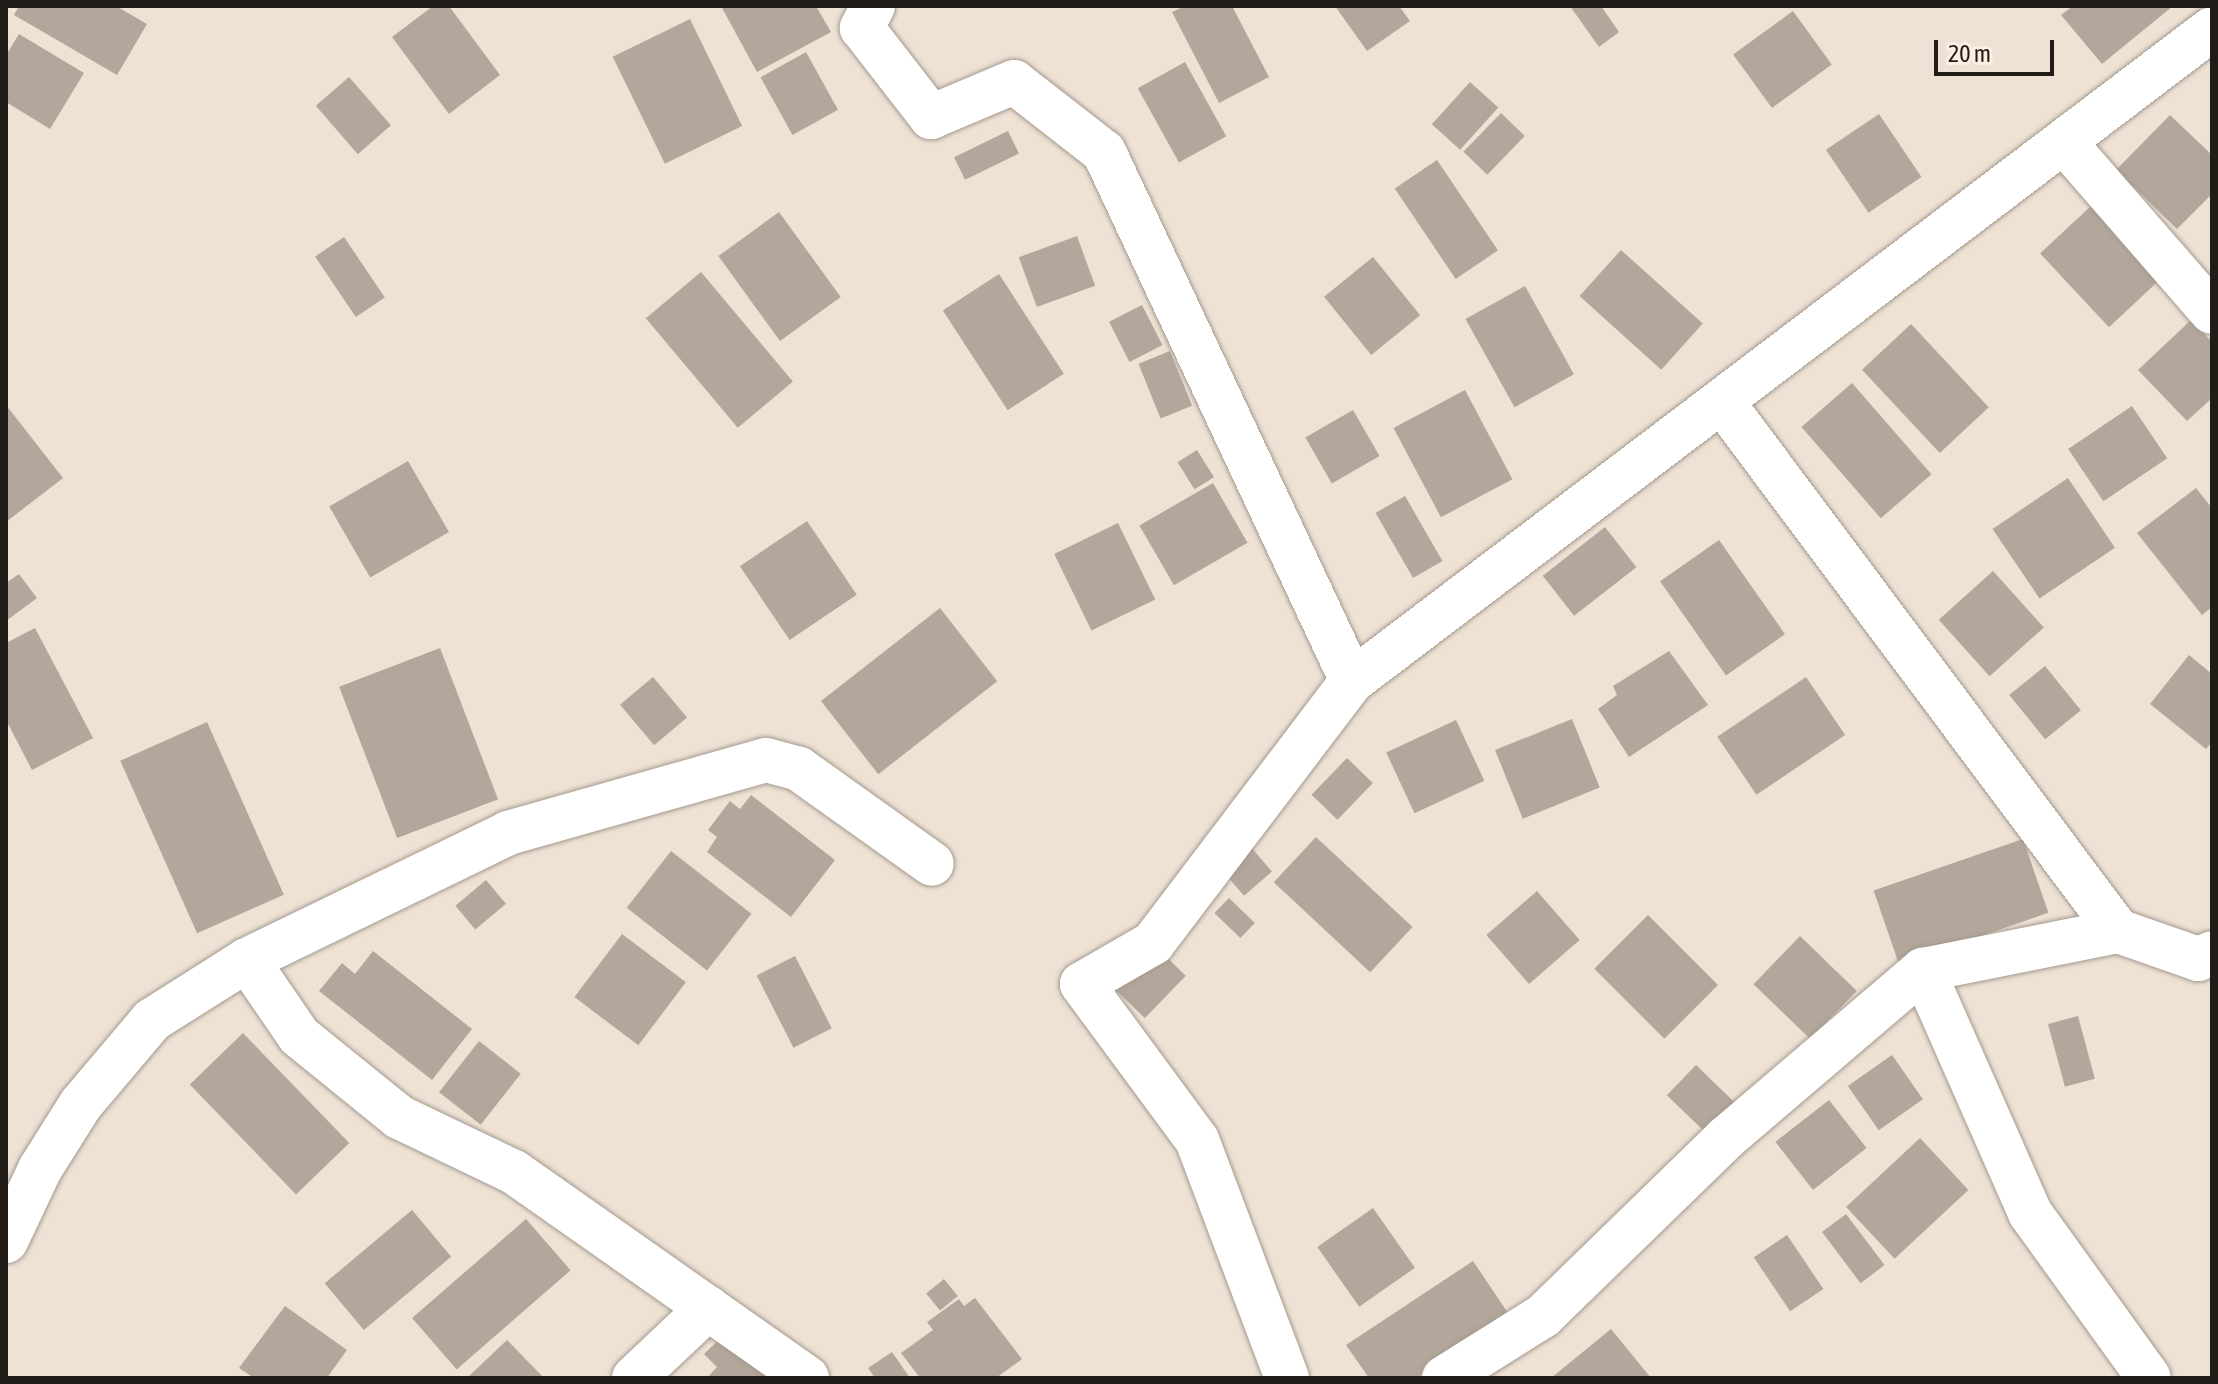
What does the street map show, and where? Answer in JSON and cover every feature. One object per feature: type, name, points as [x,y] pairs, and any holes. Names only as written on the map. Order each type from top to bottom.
[{"type":"street","points":[[873,6],[862,28],[931,117],[1014,82],[1104,152],[1352,681]]},
{"type":"street","points":[[1287,1378],[1197,1140],[1082,984],[1153,943],[1352,681],[1723,403],[2212,29]]},
{"type":"street","points":[[2064,142],[2212,312]]},
{"type":"street","points":[[1723,403],[2118,931]]},
{"type":"street","points":[[6,1241],[40,1169],[81,1104],[152,1020],[247,960],[508,833],[766,760],[799,769],[932,864]]},
{"type":"street","points":[[1444,1378],[1543,1316],[1726,1138],[1923,970],[2118,931],[2198,959],[2212,953]]},
{"type":"street","points":[[247,960],[299,1036],[399,1117],[514,1172],[807,1378]]},
{"type":"street","points":[[1923,970],[2030,1213],[2149,1378]]},
{"type":"street","points":[[634,1378],[708,1308]]},
{"type":"building","points":[[19,6],[116,6],[147,24],[117,75],[14,15]]},
{"type":"building","points":[[433,6],[449,6],[500,75],[449,114],[392,37]]},
{"type":"building","points":[[721,6],[816,6],[831,32],[757,72]]},
{"type":"building","points":[[1185,6],[1232,6],[1269,77],[1219,103],[1172,12]]},
{"type":"building","points":[[1335,6],[1399,6],[1410,21],[1367,51]]},
{"type":"building","points":[[1570,6],[1601,6],[1619,32],[1599,47]]},
{"type":"building","points":[[2073,6],[2173,6],[2102,64],[2061,15]]},
{"type":"building","points":[[1793,11],[1832,64],[1772,108],[1733,54]]},
{"type":"building","points":[[690,19],[742,126],[665,164],[613,57]]},
{"type":"building","points":[[19,34],[84,73],[50,129],[6,102],[6,55]]},
{"type":"building","points":[[806,52],[838,110],[793,135],[761,77]]},
{"type":"building","points":[[1185,62],[1226,136],[1179,163],[1138,88]]},
{"type":"building","points":[[349,77],[391,125],[358,154],[316,106]]},
{"type":"building","points":[[1470,82],[1498,107],[1460,150],[1432,124]]},
{"type":"building","points":[[1501,113],[1525,136],[1487,175],[1463,152]]},
{"type":"building","points":[[1879,114],[1921,177],[1868,213],[1826,150]]},
{"type":"building","points":[[2170,115],[2212,155],[2212,194],[2177,229],[2116,170]]},
{"type":"building","points":[[1008,131],[1019,153],[965,180],[954,157]]},
{"type":"building","points":[[1437,160],[1498,250],[1456,279],[1395,189]]},
{"type":"building","points":[[2092,205],[2161,279],[2109,327],[2040,253]]},
{"type":"building","points":[[779,212],[841,297],[780,341],[718,256]]},
{"type":"building","points":[[1077,236],[1095,286],[1037,307],[1019,257]]},
{"type":"building","points":[[344,237],[385,298],[356,317],[315,257]]},
{"type":"building","points":[[1621,250],[1703,324],[1661,370],[1580,296]]},
{"type":"building","points":[[1373,257],[1420,315],[1371,355],[1324,297]]},
{"type":"building","points":[[701,272],[793,382],[738,428],[646,318]]},
{"type":"building","points":[[999,274],[1064,374],[1008,410],[943,310]]},
{"type":"building","points":[[1525,286],[1574,374],[1514,407],[1466,319]]},
{"type":"building","points":[[1142,305],[1162,345],[1129,362],[1109,322]]},
{"type":"building","points":[[2191,320],[2212,342],[2212,398],[2187,421],[2138,370]]},
{"type":"building","points":[[1911,324],[1989,407],[1940,453],[1862,370]]},
{"type":"building","points":[[1170,351],[1192,406],[1161,418],[1138,364]]},
{"type":"building","points":[[1852,383],[1931,474],[1881,518],[1801,427]]},
{"type":"building","points":[[1465,390],[1512,479],[1441,517],[1393,428]]},
{"type":"building","points":[[6,405],[63,478],[6,522]]},
{"type":"building","points":[[2132,406],[2167,458],[2103,501],[2068,449]]},
{"type":"building","points":[[1353,410],[1380,456],[1332,483],[1305,438]]},
{"type":"building","points":[[1197,450],[1214,477],[1194,489],[1177,462]]},
{"type":"building","points":[[408,461],[449,532],[370,578],[329,506]]},
{"type":"building","points":[[2068,478],[2115,548],[2040,599],[1993,529]]},
{"type":"building","points":[[1213,483],[1248,543],[1174,585],[1139,526]]},
{"type":"building","points":[[2196,488],[2212,508],[2212,607],[2202,615],[2137,533]]},
{"type":"building","points":[[1405,496],[1442,561],[1413,578],[1376,513]]},
{"type":"building","points":[[807,521],[857,595],[790,640],[740,566]]},
{"type":"building","points":[[1118,523],[1155,599],[1091,631],[1054,554]]},
{"type":"building","points":[[1605,527],[1636,567],[1574,616],[1543,576]]},
{"type":"building","points":[[1719,540],[1785,634],[1726,675],[1660,581]]},
{"type":"building","points":[[1993,571],[2044,627],[1990,676],[1939,620]]},
{"type":"building","points":[[19,574],[37,598],[6,621],[6,583]]},
{"type":"building","points":[[940,608],[997,681],[878,774],[821,701]]},
{"type":"building","points":[[35,628],[93,738],[32,770],[6,720],[6,643]]},
{"type":"building","points":[[440,648],[498,799],[397,838],[339,687]]},
{"type":"building","points":[[1669,651],[1708,705],[1629,757],[1598,709],[1617,695],[1613,686]]},
{"type":"building","points":[[2189,655],[2212,674],[2212,742],[2206,749],[2150,704]]},
{"type":"building","points":[[2045,666],[2081,710],[2045,739],[2009,695]]},
{"type":"building","points":[[653,677],[687,718],[654,745],[620,705]]},
{"type":"building","points":[[1806,677],[1845,735],[1756,795],[1717,737]]},
{"type":"building","points":[[1572,719],[1600,788],[1523,819],[1495,750]]},
{"type":"building","points":[[1456,720],[1484,781],[1415,813],[1386,753]]},
{"type":"building","points":[[207,722],[284,895],[197,933],[120,761]]},
{"type":"building","points":[[1347,758],[1373,783],[1337,820],[1312,795]]},
{"type":"building","points":[[751,795],[835,860],[791,917],[707,852],[717,837],[708,830],[730,801],[740,809]]},
{"type":"building","points":[[1316,837],[1413,927],[1370,972],[1274,882]]},
{"type":"building","points":[[2023,839],[2048,913],[1899,964],[1874,890]]},
{"type":"building","points":[[1249,845],[1272,871],[1244,896],[1221,869]]},
{"type":"building","points":[[671,851],[751,914],[707,971],[627,908]]},
{"type":"building","points":[[486,880],[506,904],[475,929],[455,906]]},
{"type":"building","points":[[1537,891],[1580,940],[1529,984],[1486,935]]},
{"type":"building","points":[[1229,898],[1255,923],[1240,938],[1214,913]]},
{"type":"building","points":[[1648,915],[1718,985],[1664,1039],[1594,969]]},
{"type":"building","points":[[622,934],[686,982],[638,1045],[574,997]]},
{"type":"building","points":[[1800,936],[1857,991],[1810,1039],[1753,984]]},
{"type":"building","points":[[1152,943],[1186,976],[1145,1018],[1111,985]]},
{"type":"building","points":[[373,951],[472,1029],[432,1080],[319,991],[342,963],[355,974]]},
{"type":"building","points":[[795,956],[832,1028],[793,1048],[757,976]]},
{"type":"building","points":[[2078,1016],[2095,1079],[2065,1087],[2048,1024]]},
{"type":"building","points":[[243,1033],[349,1143],[296,1194],[190,1084]]},
{"type":"building","points":[[479,1041],[521,1074],[481,1125],[439,1092]]},
{"type":"building","points":[[1892,1055],[1923,1099],[1879,1130],[1848,1086]]},
{"type":"building","points":[[1696,1065],[1736,1104],[1707,1134],[1667,1095]]},
{"type":"building","points":[[1829,1100],[1867,1148],[1813,1190],[1775,1142]]},
{"type":"building","points":[[1920,1138],[1968,1190],[1895,1259],[1846,1207]]},
{"type":"building","points":[[1373,1208],[1415,1268],[1359,1307],[1317,1247]]},
{"type":"building","points":[[412,1210],[451,1257],[364,1330],[325,1283]]},
{"type":"building","points":[[1846,1214],[1885,1265],[1861,1283],[1822,1232]]},
{"type":"building","points":[[526,1219],[571,1270],[457,1369],[412,1318]]},
{"type":"building","points":[[1787,1235],[1823,1289],[1790,1311],[1754,1257]]},
{"type":"building","points":[[1473,1261],[1510,1316],[1416,1378],[1369,1378],[1346,1345]]},
{"type":"building","points":[[944,1279],[958,1296],[940,1311],[926,1293]]},
{"type":"building","points":[[975,1298],[1022,1359],[996,1378],[920,1378],[901,1353],[933,1330],[927,1322],[959,1299],[964,1306]]},
{"type":"building","points":[[285,1306],[347,1350],[327,1378],[254,1378],[239,1368]]},
{"type":"building","points":[[730,1329],[777,1378],[707,1378],[717,1367],[704,1354]]},
{"type":"building","points":[[1611,1329],[1651,1378],[1551,1378]]},
{"type":"building","points":[[507,1340],[544,1378],[467,1378]]},
{"type":"building","points":[[892,1352],[910,1378],[875,1378],[868,1368]]}]
